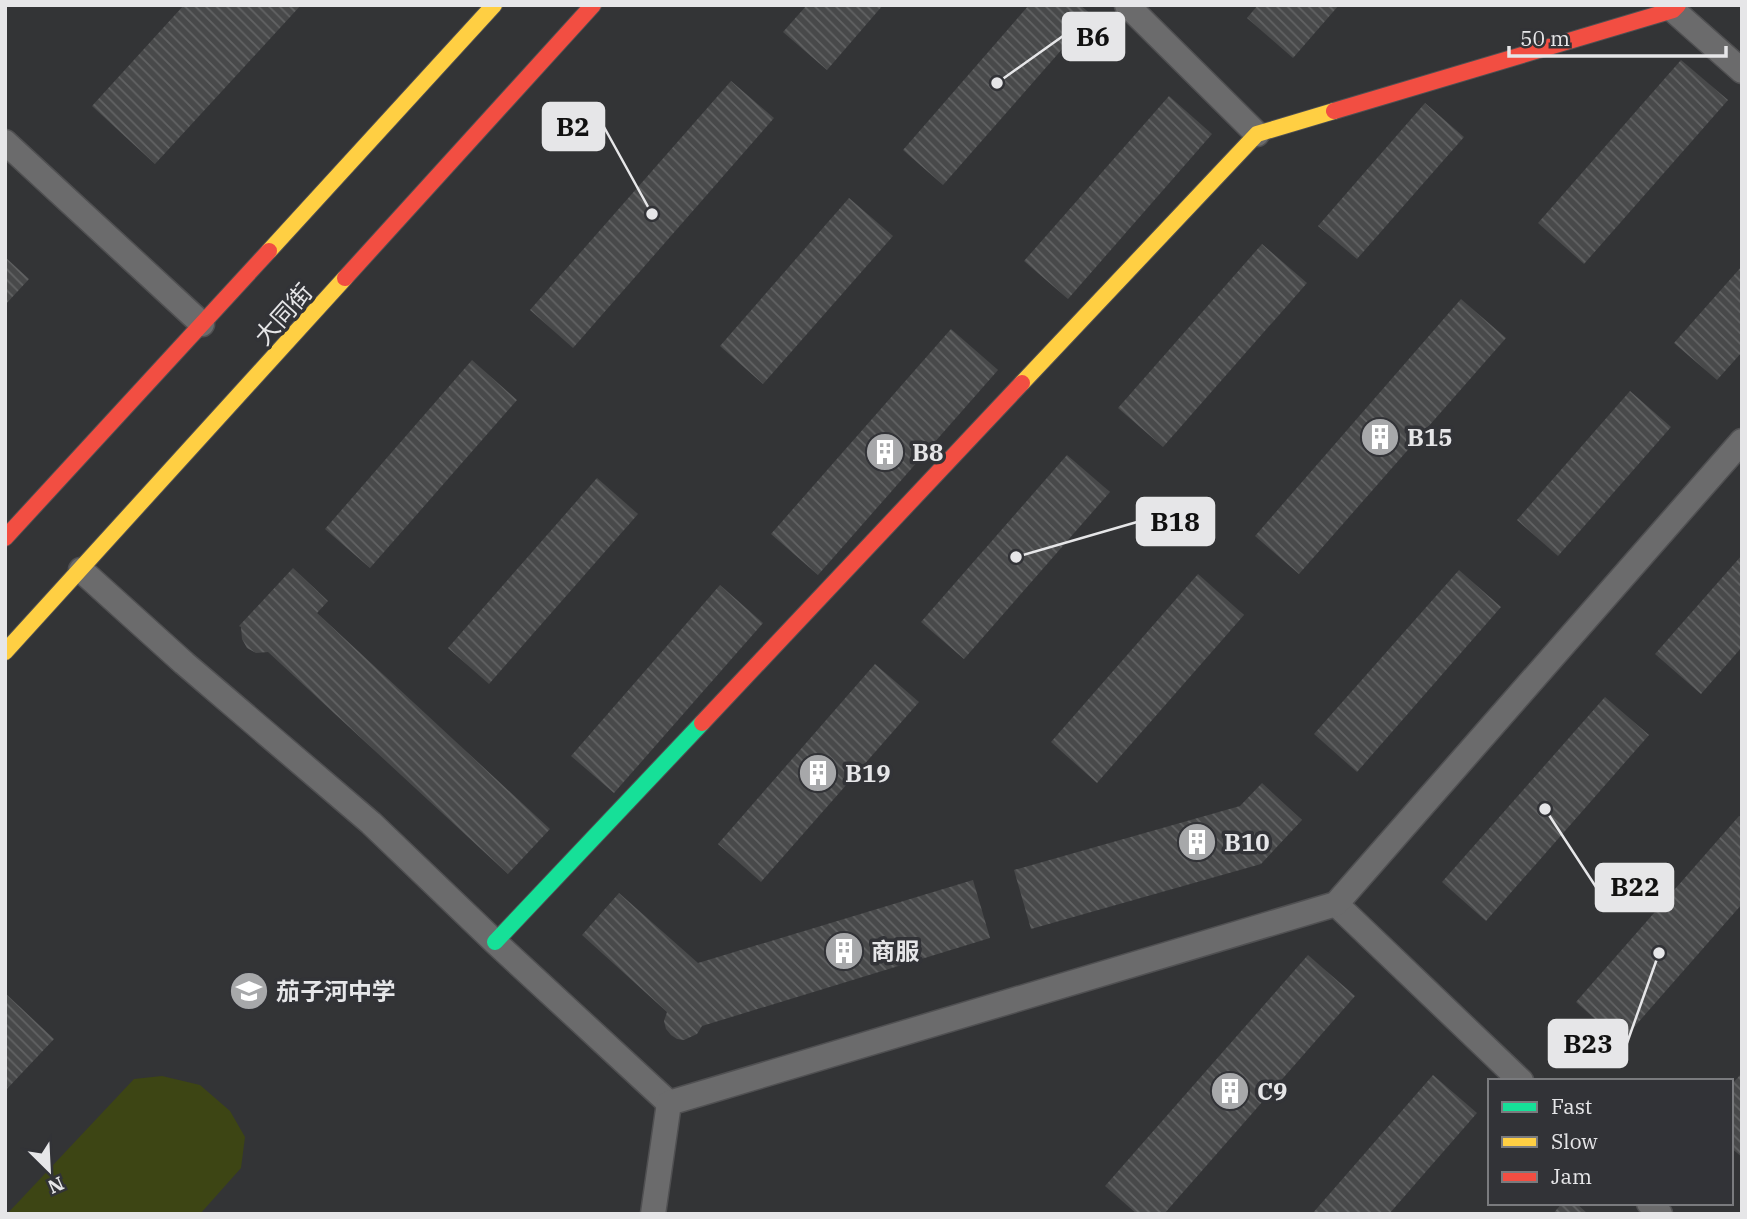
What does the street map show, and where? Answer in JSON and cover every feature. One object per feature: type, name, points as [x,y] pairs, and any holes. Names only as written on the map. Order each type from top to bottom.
[{"type":"main road","points":[[5,538],[494,5]]},
{"type":"main road","name":"大同街","points":[[5,652],[593,5]]},
{"type":"main road","points":[[495,942],[1257,134],[1676,8]]},
{"type":"street","points":[[1127,5],[1257,134]]},
{"type":"street","points":[[1676,8],[1742,71]]},
{"type":"street","points":[[5,142],[202,324]]},
{"type":"street","points":[[668,1103],[1336,904],[1742,441]]},
{"type":"street","points":[[81,570],[184,663],[371,823],[668,1103]]},
{"type":"street","points":[[1336,904],[1519,1079]]},
{"type":"street","points":[[653,1214],[668,1103]]},
{"type":"green space","points":[[162,1076],[200,1085],[230,1111],[245,1137],[241,1168],[200,1214],[7,1214],[134,1079]]},
{"type":"building","points":[[184,5],[301,5],[155,164],[92,106]]},
{"type":"building","points":[[807,5],[883,5],[827,70],[783,32]]},
{"type":"building","points":[[1029,5],[1080,5],[1092,15],[943,185],[903,150]]},
{"type":"building","points":[[1258,5],[1339,5],[1293,58],[1247,18]]},
{"type":"building","points":[[1681,60],[1728,100],[1584,264],[1538,223]]},
{"type":"building","points":[[731,81],[774,118],[573,348],[530,310]]},
{"type":"building","points":[[1169,96],[1212,134],[1068,299],[1024,261]]},
{"type":"building","points":[[1425,103],[1464,137],[1357,259],[1318,226]]},
{"type":"building","points":[[849,198],[893,236],[763,384],[720,346]]},
{"type":"building","points":[[1262,244],[1307,283],[1163,447],[1118,408]]},
{"type":"building","points":[[5,257],[29,279],[5,305]]},
{"type":"building","points":[[1742,266],[1742,352],[1717,380],[1674,343]]},
{"type":"building","name":"B15","points":[[1461,299],[1506,338],[1299,574],[1255,536]]},
{"type":"building","name":"B8","points":[[951,329],[998,370],[818,575],[771,534]]},
{"type":"building","points":[[472,360],[517,400],[370,568],[325,529]]},
{"type":"building","points":[[1630,391],[1671,427],[1558,556],[1517,520]]},
{"type":"building","points":[[1067,455],[1110,492],[964,659],[921,622]]},
{"type":"building","points":[[597,478],[638,514],[489,684],[448,648]]},
{"type":"building","points":[[1742,555],[1742,647],[1701,694],[1655,654]]},
{"type":"building","points":[[293,568],[328,601],[317,613],[550,829],[508,874],[268,652],[256,653],[247,648],[239,626]]},
{"type":"building","points":[[1459,570],[1501,607],[1357,772],[1314,734]]},
{"type":"building","points":[[1198,574],[1244,615],[1097,783],[1051,742]]},
{"type":"building","points":[[720,585],[763,623],[614,793],[571,756]]},
{"type":"building","name":"B19","points":[[875,664],[919,702],[761,882],[718,844]]},
{"type":"building","points":[[1605,697],[1649,735],[1486,921],[1442,882]]},
{"type":"building","name":"B10","points":[[1262,783],[1302,820],[1261,864],[1031,929],[1014,870],[1240,806]]},
{"type":"building","points":[[1739,816],[1742,819],[1742,904],[1621,1042],[1576,1002]]},
{"type":"building","name":"商服","points":[[973,880],[990,938],[702,1026],[697,1034],[684,1040],[677,1039],[666,1029],[664,1021],[667,1012],[582,935],[619,893],[698,963]]},
{"type":"building","name":"C9","points":[[1308,955],[1355,996],[1164,1214],[1137,1214],[1105,1186]]},
{"type":"building","points":[[5,993],[54,1039],[5,1091]]},
{"type":"building","points":[[1742,1073],[1742,1157],[1733,1150],[1733,1083]]},
{"type":"building","points":[[1433,1075],[1477,1113],[1389,1214],[1312,1214]]},
{"type":"building","points":[[1560,1205],[1578,1205],[1588,1214],[1553,1214]]},
{"type":"traffic: fast","points":[[495,942],[702,723]]},
{"type":"traffic: slow","points":[[269,251],[494,5]]},
{"type":"traffic: slow","points":[[1022,383],[1257,134],[1334,111]]},
{"type":"traffic: slow","points":[[5,652],[345,278]]},
{"type":"traffic: jam","points":[[345,278],[593,5]]},
{"type":"traffic: jam","points":[[1334,111],[1673,10],[1678,5]]},
{"type":"traffic: jam","points":[[5,538],[269,251]]},
{"type":"traffic: jam","points":[[702,723],[1022,383]]},
{"type":"place","name":"B6","points":[[997,83]]},
{"type":"place","name":"B2","points":[[652,214]]},
{"type":"place","name":"B15","points":[[1380,437]]},
{"type":"place","name":"B8","points":[[885,452]]},
{"type":"place","name":"B18","points":[[1016,557]]},
{"type":"place","name":"B19","points":[[818,773]]},
{"type":"place","name":"B22","points":[[1545,809]]},
{"type":"place","name":"B10","points":[[1197,842]]},
{"type":"place","name":"商服","points":[[844,951]]},
{"type":"place","name":"B23","points":[[1659,953]]},
{"type":"place","name":"茄子河中学","points":[[249,991]]},
{"type":"place","name":"C9","points":[[1230,1091]]}]
